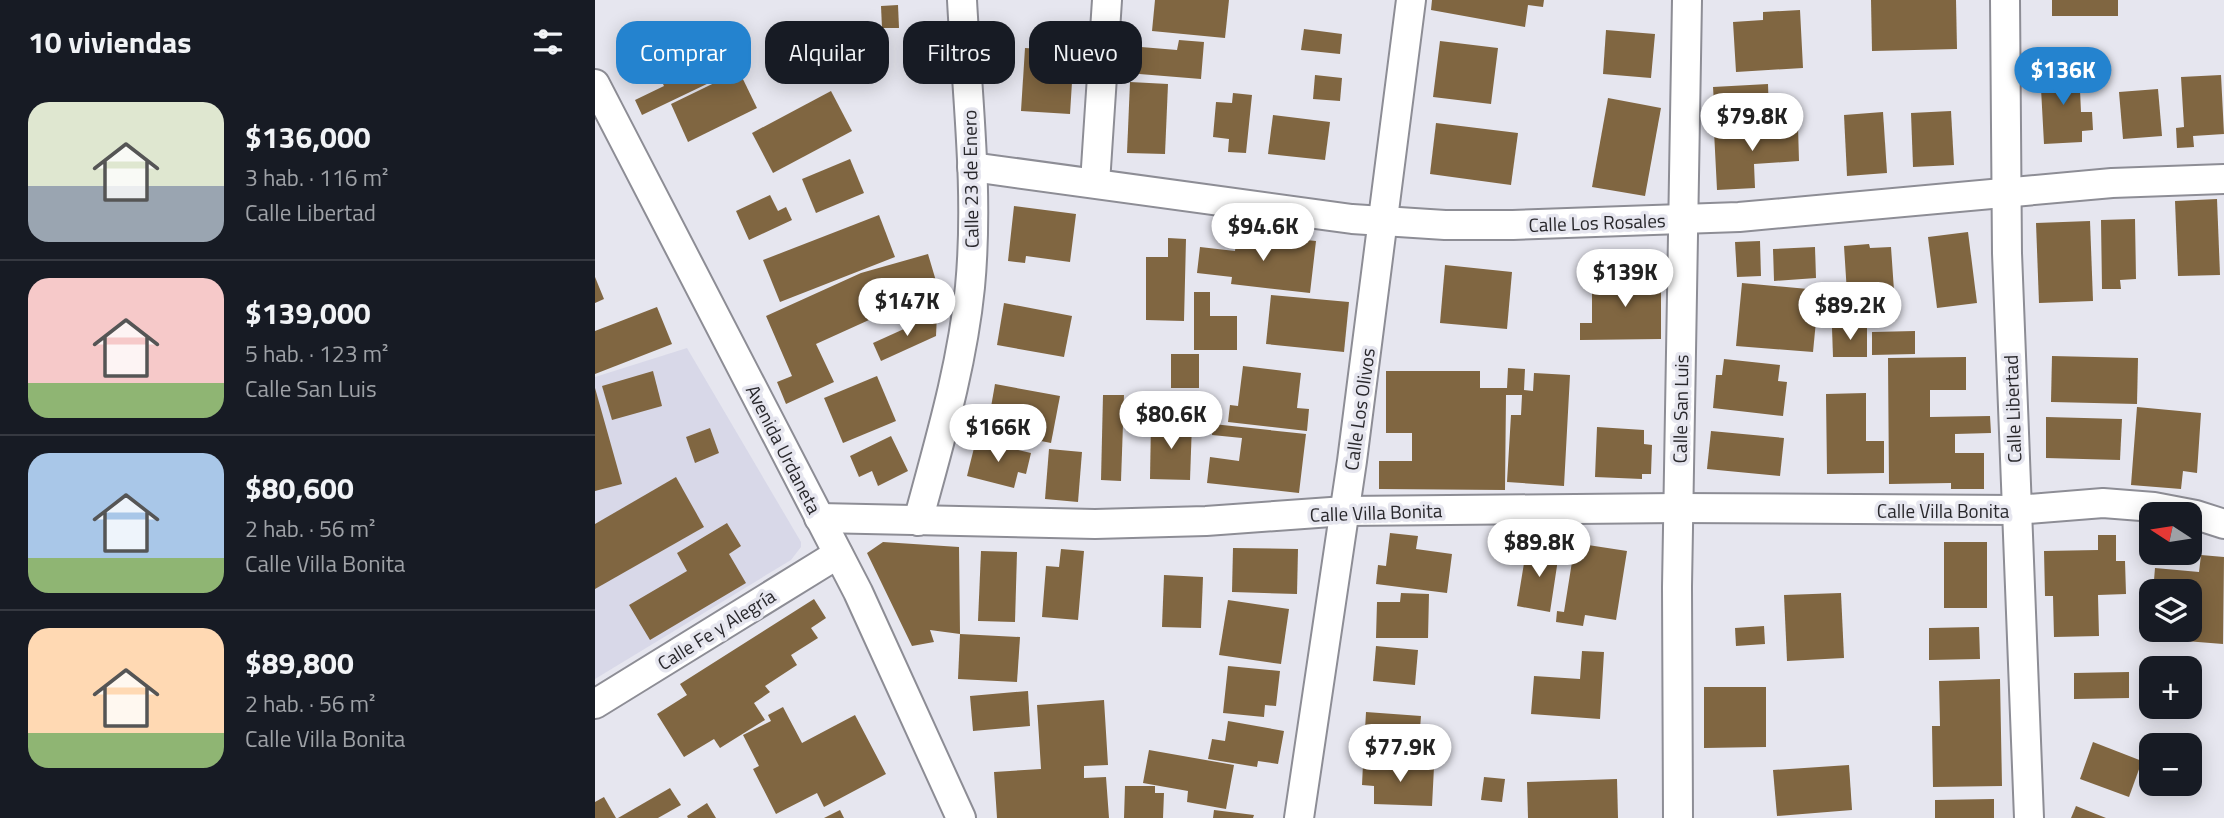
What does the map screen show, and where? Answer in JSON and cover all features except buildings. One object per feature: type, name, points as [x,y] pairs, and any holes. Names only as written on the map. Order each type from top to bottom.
[{"type":"street","name":"Calle 23 de Enero","points":[[918,521],[949,407],[962,346],[970,287],[974,215],[962,0]]},
{"type":"street","points":[[1095,184],[1107,0]]},
{"type":"street","name":"Calle Los Olivos","points":[[1299,818],[1345,511],[1411,0]]},
{"type":"street","name":"Calle San Luis","points":[[1678,818],[1678,508],[1686,0]]},
{"type":"street","name":"Calle Libertad","points":[[2005,0],[2006,193],[2029,818]]},
{"type":"street","name":"Avenida Urdaneta","points":[[595,84],[858,592],[961,818]]},
{"type":"street","name":"Calle Los Rosales","points":[[972,167],[1352,219],[1445,225],[1513,225],[1752,215],[2112,183],[2224,179]]},
{"type":"street","name":"Calle Villa Bonita","points":[[819,518],[1028,524],[1146,523],[1345,511],[1678,508],[2016,510],[2103,503],[2196,514],[2224,524]]},
{"type":"street","name":"Calle Fe y Alegría","points":[[595,704],[838,554]]},
{"type":"shaded area","points":[[687,348],[801,542],[801,547],[791,560],[595,679],[595,377]]}]
